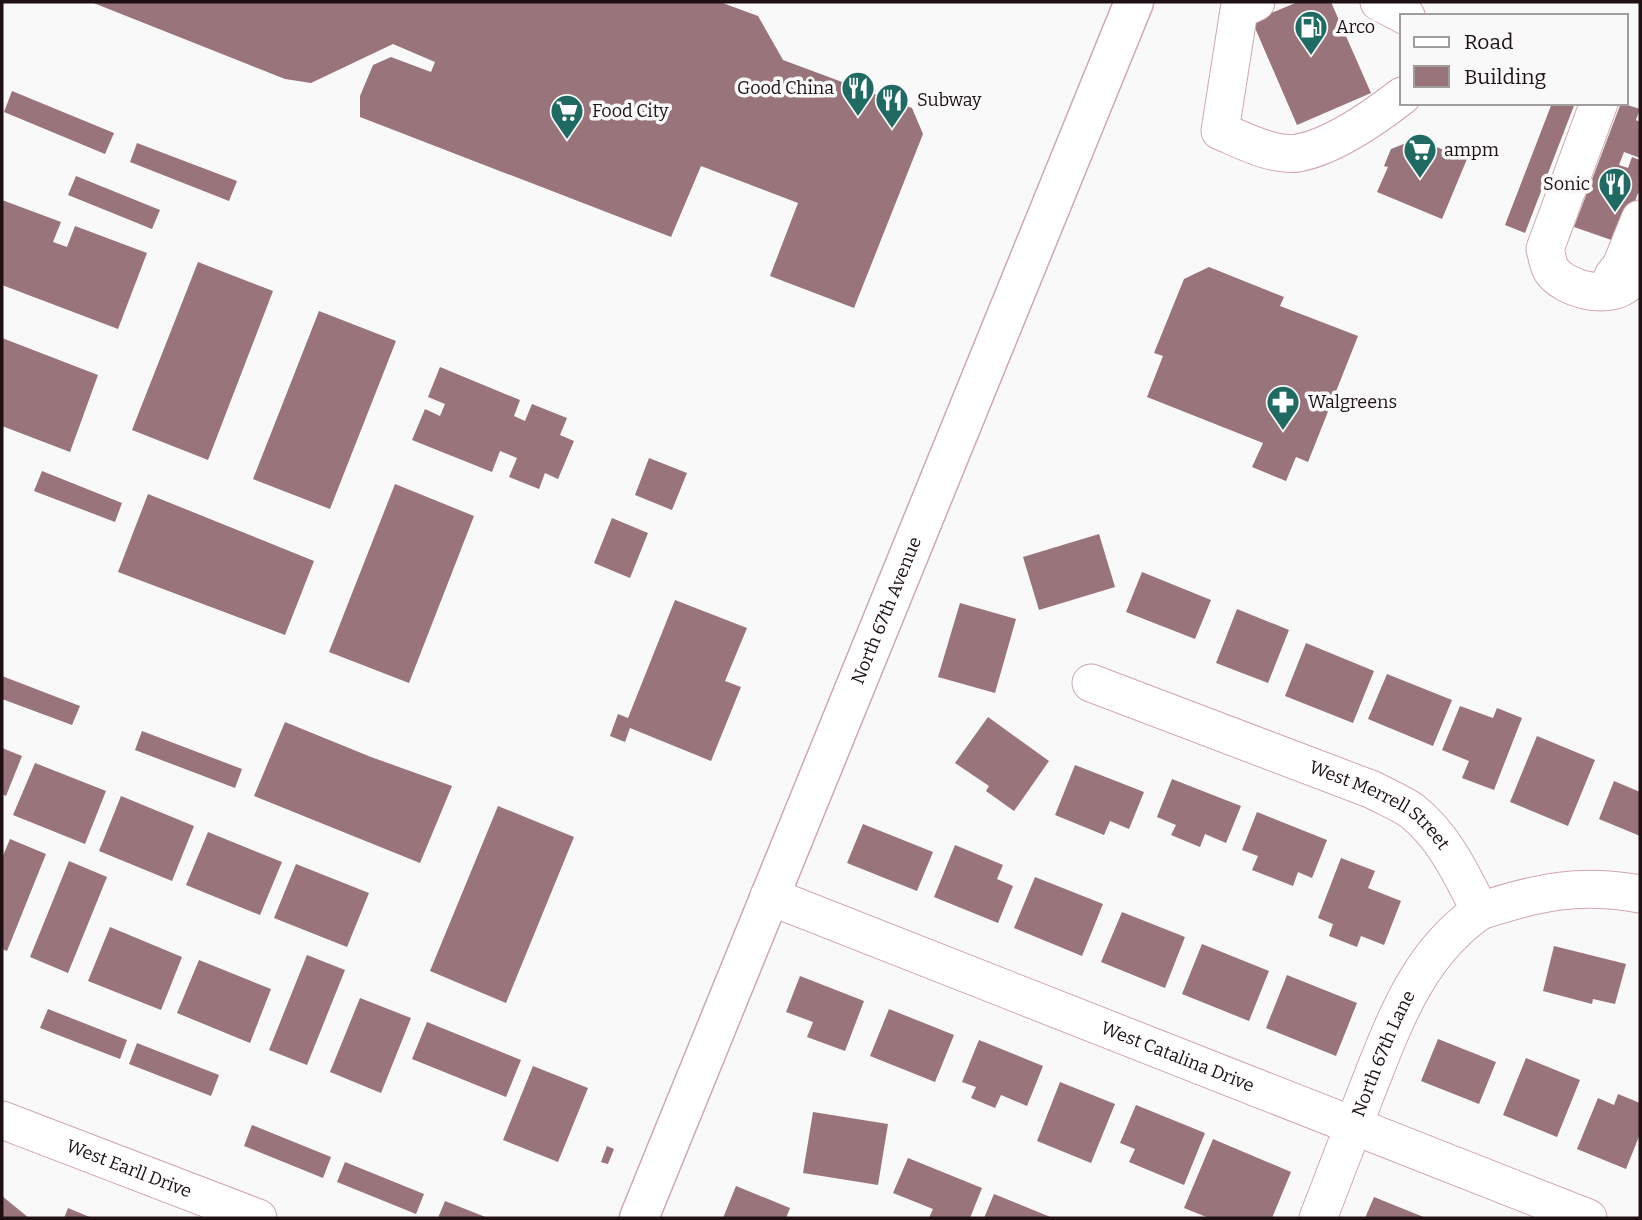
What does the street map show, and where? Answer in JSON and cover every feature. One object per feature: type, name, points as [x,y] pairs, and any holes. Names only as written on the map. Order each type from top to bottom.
[{"type":"main road","name":"North 67th Avenue","points":[[639,1218],[1134,2]]},
{"type":"street","points":[[1256,2],[1239,9],[1220,131],[1261,147],[1297,153],[1362,127],[1400,98]]},
{"type":"street","points":[[1379,2],[1402,14]]},
{"type":"street","points":[[1598,105],[1550,229],[1545,249],[1552,270],[1569,283],[1595,292],[1614,291],[1626,285],[1640,257]]},
{"type":"street","points":[[1552,270],[1600,282],[1612,277],[1621,266],[1640,219]]},
{"type":"street","name":"West Merrell Street","points":[[1091,683],[1373,790],[1412,811],[1437,837],[1456,863],[1480,911]]},
{"type":"street","points":[[1480,911],[1532,894],[1575,888],[1609,888],[1640,894]]},
{"type":"street","name":"West Catalina Drive","points":[[769,896],[1588,1218]]},
{"type":"street","name":"North 67th Lane","points":[[1318,1218],[1398,1013],[1418,975],[1455,928],[1480,911]]},
{"type":"street","name":"West Earll Drive","points":[[2,1120],[258,1218]]},
{"type":"building","points":[[91,2],[720,2],[758,16],[783,60],[912,108],[923,134],[854,308],[770,276],[798,203],[701,166],[671,237],[360,117],[360,96],[373,65],[391,57],[431,72],[435,62],[393,44],[311,83],[285,79]]},
{"type":"building","name":"Arco","points":[[1298,2],[1331,2],[1371,93],[1297,125],[1252,21]]},
{"type":"building","points":[[12,91],[114,133],[105,154],[4,112]]},
{"type":"building","points":[[1551,105],[1574,105],[1525,233],[1505,225]]},
{"type":"building","points":[[1620,105],[1640,109],[1636,120],[1640,122],[1640,158],[1624,152],[1619,165],[1628,168],[1632,157],[1640,160],[1640,194],[1638,193],[1620,243],[1574,227]]},
{"type":"building","name":"ampm","points":[[1421,137],[1436,143],[1434,146],[1467,159],[1442,219],[1377,192],[1388,167],[1384,166],[1391,149]]},
{"type":"building","points":[[137,143],[237,181],[229,201],[130,162]]},
{"type":"building","points":[[76,176],[160,210],[152,229],[68,195]]},
{"type":"building","points":[[2,200],[61,222],[53,242],[67,247],[75,226],[147,253],[118,329],[2,285]]},
{"type":"building","points":[[198,262],[273,291],[208,460],[132,430]]},
{"type":"building","name":"Walgreens","points":[[1209,267],[1284,297],[1280,306],[1358,336],[1308,462],[1296,457],[1286,481],[1252,467],[1263,443],[1147,397],[1163,356],[1154,353],[1184,279]]},
{"type":"building","points":[[319,311],[396,341],[330,509],[253,479]]},
{"type":"building","points":[[2,338],[98,375],[70,452],[2,426]]},
{"type":"building","points":[[440,367],[520,400],[514,416],[525,421],[532,404],[567,418],[560,435],[574,441],[558,479],[545,473],[539,489],[509,477],[517,458],[500,451],[492,472],[412,440],[425,409],[440,416],[445,404],[428,397]]},
{"type":"building","points":[[649,458],[687,473],[672,510],[635,495]]},
{"type":"building","points":[[42,471],[122,503],[115,522],[34,491]]},
{"type":"building","points":[[395,484],[474,516],[409,683],[329,652]]},
{"type":"building","points":[[148,494],[314,561],[285,635],[118,572]]},
{"type":"building","points":[[612,518],[648,533],[630,578],[594,563]]},
{"type":"building","points":[[1099,534],[1115,587],[1039,610],[1023,557]]},
{"type":"building","points":[[1142,572],[1211,600],[1195,639],[1126,612]]},
{"type":"building","points":[[675,600],[747,628],[725,681],[741,687],[711,761],[630,728],[625,742],[610,736],[618,714],[628,718]]},
{"type":"building","points":[[960,603],[1016,619],[995,693],[938,677]]},
{"type":"building","points":[[1237,609],[1289,630],[1268,683],[1216,663]]},
{"type":"building","points":[[1306,643],[1374,671],[1353,723],[1285,696]]},
{"type":"building","points":[[1387,674],[1452,700],[1433,746],[1368,719]]},
{"type":"building","points":[[2,676],[80,706],[72,725],[2,699]]},
{"type":"building","points":[[1460,706],[1493,718],[1497,708],[1522,718],[1494,790],[1462,778],[1469,761],[1442,750]]},
{"type":"building","points":[[988,717],[1049,761],[1014,811],[986,791],[989,786],[955,763]]},
{"type":"building","points":[[285,722],[452,786],[420,863],[254,796]]},
{"type":"building","points":[[142,731],[242,769],[235,788],[135,750]]},
{"type":"building","points":[[1537,736],[1595,760],[1568,826],[1510,802]]},
{"type":"building","points":[[2,748],[22,756],[6,796],[2,794]]},
{"type":"building","points":[[35,763],[106,791],[85,844],[13,815]]},
{"type":"building","points":[[1075,765],[1144,792],[1129,829],[1110,821],[1104,835],[1055,815]]},
{"type":"building","points":[[1172,779],[1241,806],[1226,843],[1205,834],[1200,847],[1171,835],[1176,825],[1157,817]]},
{"type":"building","points":[[1614,781],[1640,792],[1640,836],[1599,819]]},
{"type":"building","points":[[121,796],[194,826],[172,881],[99,851]]},
{"type":"building","points":[[498,806],[574,837],[506,1003],[430,971]]},
{"type":"building","points":[[1257,812],[1327,840],[1312,878],[1298,872],[1293,886],[1252,870],[1258,856],[1242,850]]},
{"type":"building","points":[[863,824],[933,852],[917,891],[847,863]]},
{"type":"building","points":[[208,832],[282,862],[260,915],[186,885]]},
{"type":"building","points":[[10,839],[46,854],[7,951],[2,949],[2,858]]},
{"type":"building","points":[[955,845],[1003,865],[997,879],[1013,886],[998,923],[934,897]]},
{"type":"building","points":[[1341,858],[1375,871],[1368,888],[1401,901],[1384,945],[1361,936],[1357,947],[1329,936],[1333,924],[1318,918]]},
{"type":"building","points":[[69,861],[107,877],[68,973],[30,957]]},
{"type":"building","points":[[296,864],[369,893],[347,947],[274,918]]},
{"type":"building","points":[[1035,877],[1103,904],[1082,956],[1014,928]]},
{"type":"building","points":[[1122,912],[1185,937],[1165,988],[1101,962]]},
{"type":"building","points":[[110,927],[182,957],[161,1010],[88,981]]},
{"type":"building","points":[[1202,944],[1269,971],[1249,1021],[1182,994]]},
{"type":"building","points":[[1554,946],[1626,964],[1615,1004],[1593,999],[1592,1004],[1543,991]]},
{"type":"building","points":[[307,955],[345,970],[307,1065],[269,1050]]},
{"type":"building","points":[[199,960],[271,989],[250,1043],[177,1013]]},
{"type":"building","points":[[1287,975],[1357,1003],[1336,1056],[1266,1028]]},
{"type":"building","points":[[800,976],[864,1001],[845,1051],[807,1037],[813,1022],[786,1012]]},
{"type":"building","points":[[360,998],[411,1018],[381,1093],[330,1072]]},
{"type":"building","points":[[48,1009],[127,1040],[120,1059],[40,1028]]},
{"type":"building","points":[[889,1009],[954,1035],[935,1082],[870,1056]]},
{"type":"building","points":[[427,1022],[521,1060],[506,1097],[412,1059]]},
{"type":"building","points":[[1438,1039],[1496,1062],[1479,1104],[1421,1081]]},
{"type":"building","points":[[979,1040],[1043,1066],[1027,1106],[1001,1095],[995,1108],[971,1098],[976,1087],[962,1082]]},
{"type":"building","points":[[137,1043],[219,1075],[211,1096],[129,1064]]},
{"type":"building","points":[[1526,1058],[1580,1080],[1557,1137],[1503,1115]]},
{"type":"building","points":[[533,1066],[588,1088],[558,1162],[503,1140]]},
{"type":"building","points":[[1060,1082],[1115,1104],[1091,1163],[1037,1141]]},
{"type":"building","points":[[1618,1094],[1640,1103],[1640,1134],[1626,1169],[1577,1149],[1598,1098],[1614,1105]]},
{"type":"building","points":[[1136,1105],[1205,1133],[1184,1185],[1129,1162],[1135,1149],[1120,1143]]},
{"type":"building","points":[[813,1112],[888,1124],[878,1185],[803,1173]]},
{"type":"building","points":[[252,1125],[331,1157],[323,1178],[244,1146]]},
{"type":"building","points":[[1213,1139],[1291,1172],[1272,1218],[1209,1218],[1184,1208]]},
{"type":"building","points":[[607,1146],[614,1149],[608,1164],[601,1162]]},
{"type":"building","points":[[908,1158],[982,1188],[970,1218],[929,1218],[933,1209],[893,1193]]},
{"type":"building","points":[[345,1162],[424,1194],[416,1214],[337,1182]]},
{"type":"building","points":[[736,1186],[790,1208],[786,1218],[723,1218]]},
{"type":"building","points":[[994,1194],[1053,1218],[984,1218]]},
{"type":"building","points":[[2,1196],[29,1218],[2,1218]]},
{"type":"building","points":[[1374,1197],[1426,1218],[1365,1218]]},
{"type":"building","points":[[445,1201],[488,1218],[438,1218]]},
{"type":"building","points":[[68,1208],[92,1218],[64,1218]]},
{"type":"place","name":"Arco","points":[[1311,57]]},
{"type":"place","name":"Good China","points":[[858,118]]},
{"type":"place","name":"Subway","points":[[892,130]]},
{"type":"place","name":"Food City","points":[[567,141]]},
{"type":"place","name":"ampm","points":[[1420,180]]},
{"type":"place","name":"Sonic","points":[[1615,214]]},
{"type":"place","name":"Walgreens","points":[[1283,432]]}]
